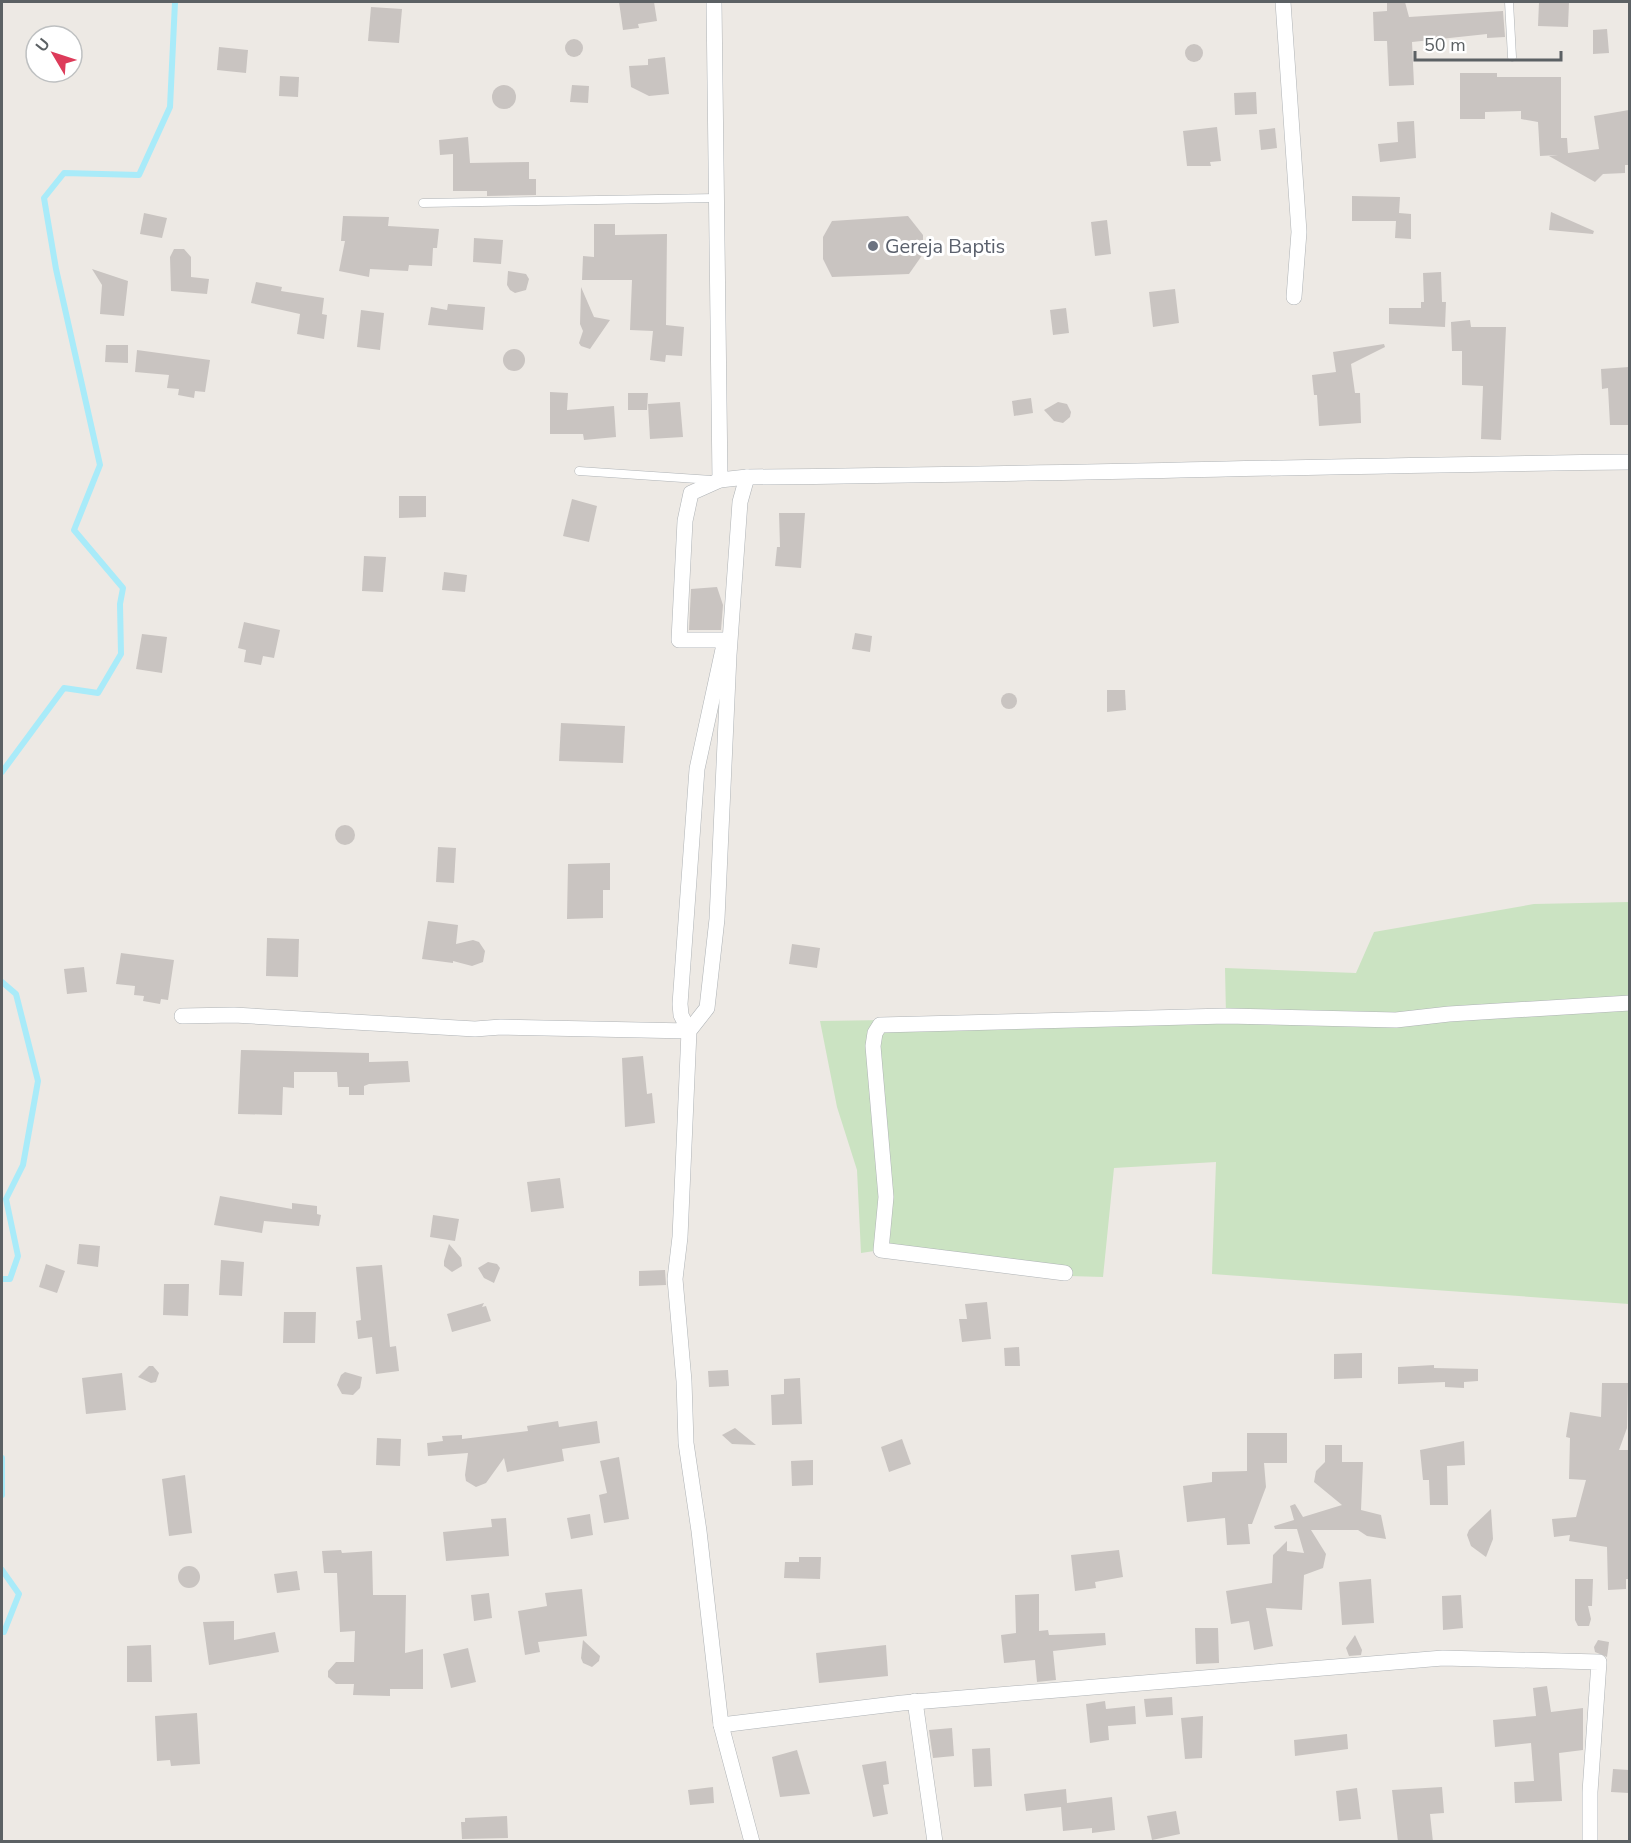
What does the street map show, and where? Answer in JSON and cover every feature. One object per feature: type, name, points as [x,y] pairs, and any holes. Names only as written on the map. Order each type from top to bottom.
[{"type":"street","points":[[714,2],[720,480]]},
{"type":"street","points":[[1283,2],[1299,232],[1294,297]]},
{"type":"street","points":[[752,1842],[721,1725],[699,1530],[686,1443],[684,1381],[675,1279],[680,1236],[689,1030],[681,1015],[680,1004],[697,769],[725,640],[679,640],[685,521],[691,493],[720,480],[747,477],[1027,476],[1428,464],[1629,462]]},
{"type":"street","points":[[689,1030],[707,1008],[709,996],[717,919],[739,519],[747,477]]},
{"type":"street","points":[[1065,1273],[881,1250],[886,1197],[873,1046],[875,1032],[880,1025],[1226,1016],[1396,1020],[1449,1014],[1629,1003]]},
{"type":"street","points":[[182,1016],[234,1015],[475,1029],[511,1027],[689,1030]]},
{"type":"street","points":[[721,1725],[915,1701],[1443,1658],[1599,1662],[1590,1792],[1590,1842]]},
{"type":"street","points":[[915,1701],[935,1842]]},
{"type":"lane","points":[[1509,2],[1512,57]]},
{"type":"lane","points":[[423,203],[718,198]]},
{"type":"lane","points":[[579,471],[720,480]]},
{"type":"green space","points":[[1629,902],[1629,1304],[1212,1274],[1216,1162],[1114,1168],[1103,1277],[1069,1276],[881,1250],[861,1253],[857,1170],[837,1107],[820,1021],[1226,1015],[1225,968],[1356,973],[1374,932],[1534,904]]},
{"type":"building","points":[[619,2],[654,2],[657,21],[638,24],[639,28],[623,30]]},
{"type":"building","points":[[1387,2],[1405,2],[1409,17],[1503,11],[1505,37],[1487,38],[1487,34],[1412,42],[1414,85],[1389,86],[1387,41],[1374,41],[1373,12],[1387,11]]},
{"type":"building","points":[[1539,2],[1569,2],[1568,27],[1538,26]]},
{"type":"building","points":[[371,7],[402,9],[399,43],[368,41]]},
{"type":"building","points":[[1607,29],[1609,53],[1593,54],[1593,30]]},
{"type":"building","points":[[574,39],[580,42],[583,48],[580,54],[574,57],[568,54],[565,48],[568,42]]},
{"type":"building","points":[[1190,44],[1198,44],[1203,49],[1201,60],[1190,62],[1185,57],[1185,49]]},
{"type":"building","points":[[219,47],[248,50],[246,73],[217,70]]},
{"type":"building","points":[[665,57],[669,94],[649,96],[631,87],[629,66],[648,65],[648,59]]},
{"type":"building","points":[[1460,73],[1497,73],[1497,77],[1561,77],[1561,138],[1567,138],[1568,153],[1599,149],[1594,116],[1629,110],[1629,165],[1625,165],[1625,173],[1603,174],[1595,182],[1549,156],[1558,155],[1540,156],[1538,122],[1521,119],[1521,111],[1485,112],[1485,119],[1460,119]]},
{"type":"building","points":[[280,76],[299,77],[298,97],[279,96]]},
{"type":"building","points":[[504,85],[512,89],[516,97],[512,105],[504,109],[496,105],[492,97],[496,89]]},
{"type":"building","points":[[572,85],[589,86],[588,103],[570,102]]},
{"type":"building","points":[[1256,92],[1257,114],[1235,115],[1234,93]]},
{"type":"building","points":[[1414,121],[1416,158],[1380,162],[1378,144],[1398,142],[1397,122]]},
{"type":"building","points":[[1217,127],[1221,161],[1210,162],[1211,166],[1187,166],[1183,131]]},
{"type":"building","points":[[1275,128],[1277,148],[1261,150],[1259,130]]},
{"type":"building","points":[[468,137],[470,163],[529,162],[529,179],[536,179],[536,195],[487,196],[487,191],[453,191],[453,154],[440,155],[439,140]]},
{"type":"building","points":[[1352,196],[1400,197],[1399,213],[1411,214],[1411,239],[1395,238],[1396,221],[1352,221]]},
{"type":"building","points":[[1551,212],[1594,231],[1593,234],[1549,230]]},
{"type":"building","points":[[144,213],[167,218],[162,238],[140,234]]},
{"type":"building","points":[[343,216],[389,217],[388,226],[439,229],[437,248],[433,248],[432,266],[409,265],[408,271],[370,269],[369,277],[339,271],[345,241],[341,241]]},
{"type":"building","name":"Gereja Baptis","points":[[908,216],[923,235],[923,254],[909,274],[832,277],[823,259],[823,237],[832,221]]},
{"type":"building","points":[[1107,220],[1111,254],[1095,256],[1091,222]]},
{"type":"building","points":[[594,224],[615,224],[615,235],[667,234],[666,325],[684,327],[682,356],[666,355],[665,362],[650,360],[653,331],[630,330],[632,280],[582,280],[583,256],[594,257]]},
{"type":"building","points":[[474,238],[503,240],[501,264],[473,262]]},
{"type":"building","points":[[174,249],[184,249],[191,257],[191,277],[209,279],[207,294],[171,291],[170,257]]},
{"type":"building","points":[[92,269],[128,281],[124,316],[100,314],[102,285]]},
{"type":"building","points":[[508,271],[526,274],[529,279],[526,290],[515,293],[510,290],[507,285]]},
{"type":"building","points":[[1441,272],[1442,302],[1446,302],[1445,327],[1389,324],[1389,308],[1421,308],[1421,302],[1424,302],[1423,273]]},
{"type":"building","points":[[256,282],[282,287],[281,291],[324,298],[322,314],[327,315],[324,339],[297,334],[300,314],[251,303]]},
{"type":"building","points":[[581,287],[594,317],[610,320],[590,349],[579,343],[583,331],[580,324]]},
{"type":"building","points":[[1175,289],[1179,323],[1153,327],[1149,292]]},
{"type":"building","points":[[448,304],[485,307],[483,330],[428,325],[431,307],[447,310]]},
{"type":"building","points":[[1066,308],[1069,333],[1053,335],[1050,310]]},
{"type":"building","points":[[361,310],[384,313],[380,350],[357,347]]},
{"type":"building","points":[[1470,320],[1471,327],[1506,327],[1501,440],[1481,439],[1483,386],[1462,385],[1462,351],[1452,351],[1451,322]]},
{"type":"building","points":[[1384,344],[1385,347],[1351,364],[1355,393],[1360,393],[1361,423],[1319,426],[1317,395],[1314,395],[1312,375],[1336,372],[1333,352]]},
{"type":"building","points":[[106,345],[128,345],[128,363],[105,362]]},
{"type":"building","points":[[514,349],[524,356],[525,360],[518,370],[514,371],[504,364],[503,360],[510,350]]},
{"type":"building","points":[[137,350],[210,360],[205,392],[195,391],[194,398],[178,395],[179,389],[167,388],[169,375],[135,372]]},
{"type":"building","points":[[1629,367],[1629,425],[1610,425],[1608,388],[1602,389],[1601,369]]},
{"type":"building","points":[[550,392],[568,393],[567,410],[614,406],[616,437],[584,440],[583,434],[550,434]]},
{"type":"building","points":[[628,393],[648,393],[647,410],[628,410]]},
{"type":"building","points":[[1031,398],[1033,413],[1014,416],[1012,401]]},
{"type":"building","points":[[680,402],[683,437],[650,439],[648,404]]},
{"type":"building","points":[[1058,402],[1067,404],[1071,412],[1070,417],[1063,423],[1054,421],[1044,410]]},
{"type":"building","points":[[399,496],[426,496],[426,517],[399,518]]},
{"type":"building","points":[[572,499],[597,506],[589,542],[563,536]]},
{"type":"building","points":[[779,513],[805,513],[801,568],[775,566],[777,547],[780,547]]},
{"type":"building","points":[[364,556],[386,557],[383,592],[362,591]]},
{"type":"building","points":[[444,572],[467,575],[465,592],[442,590]]},
{"type":"building","points":[[717,587],[723,605],[721,630],[689,630],[691,589]]},
{"type":"building","points":[[244,622],[280,630],[274,658],[263,656],[261,665],[244,662],[246,650],[238,648]]},
{"type":"building","points":[[855,633],[872,636],[870,652],[852,649]]},
{"type":"building","points":[[142,634],[167,637],[162,673],[136,669]]},
{"type":"building","points":[[1107,690],[1125,690],[1126,710],[1107,712]]},
{"type":"building","points":[[1009,693],[1017,701],[1009,709],[1001,701]]},
{"type":"building","points":[[561,723],[625,726],[623,763],[559,761]]},
{"type":"building","points":[[345,825],[352,828],[355,835],[352,842],[345,845],[338,842],[335,835],[338,828]]},
{"type":"building","points":[[438,847],[456,848],[454,883],[436,882]]},
{"type":"building","points":[[610,863],[610,890],[603,890],[603,918],[567,919],[568,864]]},
{"type":"building","points":[[428,921],[458,925],[456,944],[473,940],[479,942],[485,951],[483,962],[472,966],[453,961],[453,963],[422,959]]},
{"type":"building","points":[[267,938],[299,939],[298,977],[266,976]]},
{"type":"building","points":[[792,944],[820,948],[817,968],[789,964]]},
{"type":"building","points":[[121,953],[174,960],[168,1000],[161,999],[160,1004],[143,1001],[144,996],[134,995],[135,986],[116,984]]},
{"type":"building","points":[[84,967],[87,992],[67,994],[64,969]]},
{"type":"building","points":[[241,1050],[369,1053],[369,1062],[408,1061],[410,1082],[369,1084],[364,1086],[364,1095],[349,1095],[349,1087],[338,1087],[337,1072],[294,1072],[294,1088],[283,1087],[282,1115],[238,1114]]},
{"type":"building","points":[[643,1056],[647,1094],[652,1093],[655,1123],[625,1127],[622,1058]]},
{"type":"building","points":[[560,1178],[564,1208],[531,1212],[527,1182]]},
{"type":"building","points":[[220,1196],[292,1209],[292,1203],[317,1206],[317,1214],[321,1215],[319,1226],[264,1221],[262,1233],[214,1225]]},
{"type":"building","points":[[433,1215],[459,1219],[455,1241],[430,1237]]},
{"type":"building","points":[[79,1244],[100,1246],[98,1267],[77,1264]]},
{"type":"building","points":[[449,1244],[461,1258],[462,1266],[452,1272],[444,1266]]},
{"type":"building","points":[[221,1260],[244,1262],[242,1296],[219,1295]]},
{"type":"building","points":[[488,1262],[497,1264],[500,1268],[494,1283],[484,1278],[478,1268]]},
{"type":"building","points":[[46,1264],[65,1271],[57,1293],[39,1287]]},
{"type":"building","points":[[382,1265],[390,1347],[396,1346],[399,1371],[376,1374],[372,1337],[358,1339],[356,1321],[361,1320],[356,1267]]},
{"type":"building","points":[[665,1270],[666,1285],[639,1286],[639,1271]]},
{"type":"building","points":[[164,1284],[189,1284],[188,1316],[163,1315]]},
{"type":"building","points":[[987,1302],[991,1339],[962,1342],[959,1319],[967,1319],[965,1304]]},
{"type":"building","points":[[484,1303],[482,1307],[486,1306],[491,1321],[452,1332],[447,1314]]},
{"type":"building","points":[[284,1312],[316,1312],[315,1343],[283,1343]]},
{"type":"building","points":[[1019,1347],[1020,1366],[1005,1366],[1004,1348]]},
{"type":"building","points":[[1362,1353],[1362,1378],[1334,1379],[1334,1354]]},
{"type":"building","points":[[1434,1365],[1434,1368],[1478,1369],[1478,1381],[1464,1382],[1464,1388],[1445,1387],[1445,1382],[1398,1384],[1398,1367]]},
{"type":"building","points":[[149,1366],[153,1366],[159,1373],[156,1382],[151,1383],[138,1377]]},
{"type":"building","points":[[728,1370],[729,1386],[709,1387],[708,1371]]},
{"type":"building","points":[[345,1372],[362,1377],[360,1388],[353,1395],[342,1394],[337,1385],[341,1375]]},
{"type":"building","points":[[122,1373],[126,1410],[86,1414],[82,1378]]},
{"type":"building","points":[[800,1378],[802,1424],[772,1425],[771,1395],[784,1394],[784,1379]]},
{"type":"building","points":[[1602,1383],[1628,1383],[1627,1428],[1619,1450],[1629,1450],[1629,1579],[1626,1579],[1626,1589],[1608,1590],[1607,1547],[1569,1541],[1570,1535],[1554,1537],[1552,1519],[1576,1517],[1586,1480],[1569,1479],[1570,1438],[1566,1437],[1570,1412],[1601,1417]]},
{"type":"building","points":[[558,1421],[559,1427],[597,1421],[600,1443],[562,1449],[564,1461],[507,1472],[504,1458],[486,1483],[476,1487],[466,1481],[468,1453],[428,1456],[427,1443],[443,1441],[442,1436],[462,1435],[462,1439],[528,1431],[527,1426]]},
{"type":"building","points":[[735,1428],[756,1445],[732,1444],[722,1435]]},
{"type":"building","points":[[1247,1433],[1287,1433],[1287,1463],[1264,1463],[1266,1487],[1252,1524],[1248,1524],[1250,1544],[1227,1545],[1225,1518],[1187,1522],[1183,1486],[1212,1482],[1212,1472],[1247,1471]]},
{"type":"building","points":[[377,1438],[401,1439],[400,1466],[376,1465]]},
{"type":"building","points":[[902,1439],[911,1464],[889,1472],[881,1447]]},
{"type":"building","points":[[1464,1441],[1465,1465],[1447,1466],[1448,1505],[1430,1505],[1429,1480],[1423,1480],[1420,1450]]},
{"type":"building","points":[[1325,1445],[1342,1445],[1342,1462],[1363,1462],[1361,1510],[1381,1515],[1386,1539],[1367,1536],[1358,1530],[1311,1530],[1326,1554],[1323,1568],[1304,1575],[1302,1610],[1266,1608],[1273,1646],[1254,1650],[1249,1621],[1231,1624],[1226,1591],[1272,1583],[1273,1555],[1287,1541],[1287,1551],[1304,1553],[1297,1529],[1275,1529],[1274,1526],[1294,1520],[1290,1506],[1295,1504],[1303,1517],[1342,1505],[1314,1482],[1316,1471],[1325,1462]]},
{"type":"building","points":[[619,1457],[629,1519],[604,1523],[599,1495],[607,1493],[600,1461]]},
{"type":"building","points":[[813,1460],[813,1485],[792,1486],[791,1461]]},
{"type":"building","points":[[185,1475],[192,1533],[169,1536],[162,1479]]},
{"type":"building","points":[[1491,1509],[1493,1539],[1486,1557],[1471,1546],[1467,1535],[1469,1530]]},
{"type":"building","points":[[590,1514],[593,1535],[571,1539],[567,1518]]},
{"type":"building","points":[[506,1518],[509,1556],[446,1561],[443,1532],[492,1527],[491,1519]]},
{"type":"building","points":[[341,1550],[342,1553],[372,1551],[373,1595],[406,1595],[405,1653],[423,1649],[423,1689],[390,1689],[390,1696],[353,1695],[354,1684],[336,1684],[328,1677],[328,1671],[336,1662],[354,1662],[355,1631],[340,1632],[337,1573],[324,1573],[322,1551]]},
{"type":"building","points":[[1119,1550],[1123,1577],[1095,1582],[1096,1588],[1075,1591],[1071,1555]]},
{"type":"building","points":[[799,1557],[821,1557],[820,1579],[784,1578],[785,1562],[799,1562]]},
{"type":"building","points":[[189,1566],[197,1569],[200,1577],[197,1585],[189,1588],[181,1585],[178,1577],[181,1569]]},
{"type":"building","points":[[297,1571],[300,1590],[277,1593],[274,1574]]},
{"type":"building","points":[[1371,1579],[1374,1623],[1342,1625],[1339,1582]]},
{"type":"building","points":[[1575,1579],[1593,1579],[1592,1606],[1588,1606],[1591,1619],[1589,1626],[1578,1626],[1575,1620]]},
{"type":"building","points":[[582,1589],[587,1636],[538,1642],[540,1652],[525,1655],[518,1611],[547,1606],[545,1593]]},
{"type":"building","points":[[489,1593],[492,1618],[474,1621],[471,1595]]},
{"type":"building","points":[[1039,1594],[1039,1631],[1048,1630],[1049,1635],[1105,1633],[1106,1645],[1053,1651],[1056,1680],[1037,1682],[1035,1660],[1004,1663],[1001,1635],[1016,1633],[1015,1595]]},
{"type":"building","points":[[1461,1595],[1463,1628],[1443,1630],[1442,1596]]},
{"type":"building","points":[[234,1621],[234,1640],[275,1632],[279,1652],[209,1665],[203,1622]]},
{"type":"building","points":[[1195,1628],[1218,1628],[1219,1663],[1196,1664]]},
{"type":"building","points":[[1355,1635],[1362,1650],[1361,1655],[1349,1656],[1346,1648]]},
{"type":"building","points":[[583,1640],[600,1656],[599,1661],[592,1667],[583,1663],[581,1658]]},
{"type":"building","points":[[1598,1640],[1609,1642],[1607,1657],[1595,1652],[1594,1647]]},
{"type":"building","points":[[151,1645],[152,1682],[127,1682],[127,1646]]},
{"type":"building","points":[[886,1645],[888,1676],[819,1683],[816,1653]]},
{"type":"building","points":[[468,1648],[476,1682],[451,1688],[443,1654]]},
{"type":"building","points":[[1547,1686],[1551,1712],[1583,1708],[1583,1750],[1559,1753],[1562,1801],[1515,1803],[1514,1782],[1534,1781],[1531,1743],[1495,1747],[1493,1720],[1536,1716],[1533,1688]]},
{"type":"building","points":[[1172,1697],[1173,1715],[1146,1717],[1144,1699]]},
{"type":"building","points":[[1105,1701],[1106,1709],[1135,1706],[1136,1724],[1108,1726],[1109,1740],[1090,1743],[1086,1704]]},
{"type":"building","points":[[197,1713],[200,1764],[171,1766],[170,1760],[157,1761],[155,1716]]},
{"type":"building","points":[[1203,1716],[1202,1758],[1185,1759],[1181,1718]]},
{"type":"building","points":[[952,1728],[954,1756],[933,1758],[929,1730]]},
{"type":"building","points":[[1347,1734],[1348,1749],[1295,1756],[1294,1740]]},
{"type":"building","points":[[990,1748],[992,1786],[974,1787],[972,1749]]},
{"type":"building","points":[[797,1750],[810,1794],[780,1797],[772,1757]]},
{"type":"building","points":[[886,1761],[889,1784],[883,1785],[888,1814],[873,1817],[862,1765]]},
{"type":"building","points":[[1613,1769],[1629,1770],[1629,1793],[1611,1792]]},
{"type":"building","points":[[713,1787],[714,1803],[690,1805],[688,1790]]},
{"type":"building","points":[[1442,1787],[1444,1813],[1430,1814],[1433,1842],[1398,1842],[1392,1790]]},
{"type":"building","points":[[1357,1788],[1361,1819],[1339,1821],[1336,1791]]},
{"type":"building","points":[[1066,1789],[1067,1803],[1112,1797],[1115,1830],[1092,1833],[1092,1828],[1063,1831],[1061,1807],[1026,1811],[1024,1794]]},
{"type":"building","points":[[1176,1811],[1180,1834],[1152,1840],[1147,1816]]},
{"type":"building","points":[[507,1816],[508,1838],[462,1839],[461,1822],[465,1822],[465,1818]]},
{"type":"waterway","points":[[2,772],[64,688],[98,693],[121,654],[120,604],[123,588],[74,530],[100,465],[56,269],[44,198],[64,173],[139,175],[170,107],[175,2]]},
{"type":"waterway","points":[[2,982],[16,994],[38,1081],[23,1165],[6,1199],[18,1256],[10,1279],[2,1279]]},
{"type":"waterway","points":[[2,1458],[2,1495]]},
{"type":"waterway","points":[[2,1570],[19,1594],[4,1632],[2,1631]]},
{"type":"place","name":"Gereja Baptis","points":[[873,246]]}]
